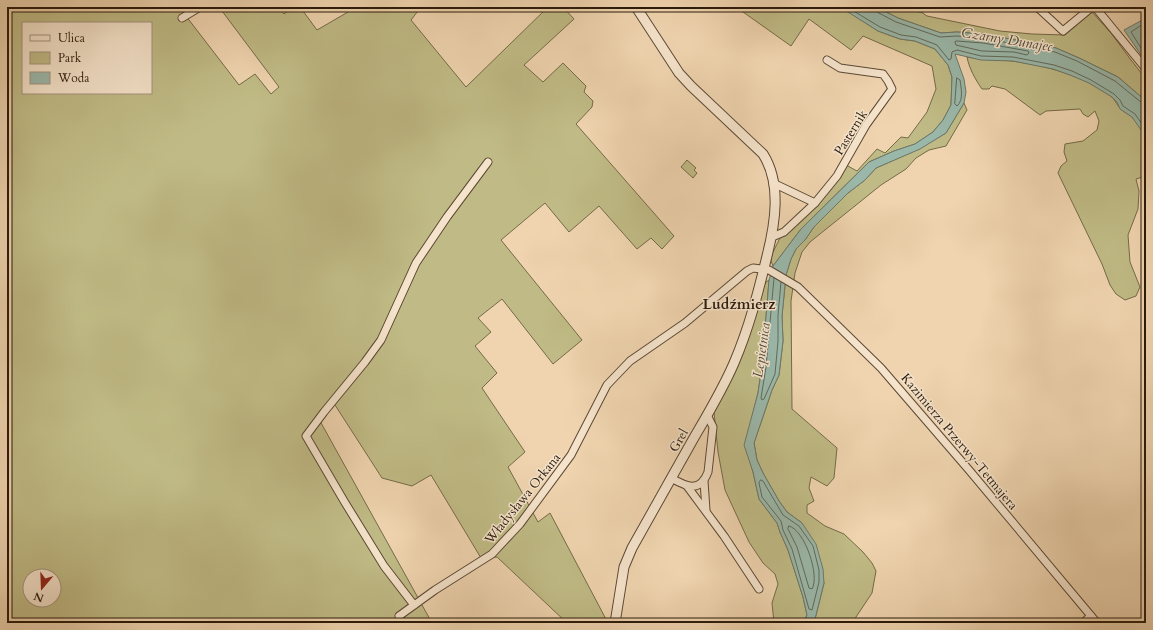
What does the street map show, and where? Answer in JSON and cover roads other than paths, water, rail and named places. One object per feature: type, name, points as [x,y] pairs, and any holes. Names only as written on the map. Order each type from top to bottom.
[{"type":"street","points":[[182,18],[200,7]]},
{"type":"street","points":[[636,7],[679,73],[761,151],[769,163],[773,183],[775,215],[767,270]]},
{"type":"street","points":[[1037,7],[1063,31],[1092,7]]},
{"type":"street","points":[[1095,7],[1146,70]]},
{"type":"street","name":"Pasternik","points":[[772,237],[784,232],[815,203],[837,176],[866,125],[892,89],[882,74],[840,68],[827,60]]},
{"type":"street","points":[[414,605],[384,566],[306,436],[381,340],[416,263],[447,217],[488,162]]},
{"type":"street","points":[[773,183],[815,203]]},
{"type":"street","name":"Władysława Orkana","points":[[399,616],[435,590],[492,554],[520,524],[571,455],[607,385],[630,361],[685,323],[750,269],[767,270]]},
{"type":"street","name":"Kazimierza Przerwy-Tetmajera","points":[[767,270],[794,285],[804,293],[881,368],[969,470],[1097,623]]},
{"type":"street","name":"Grel","points":[[615,623],[624,567],[632,548],[724,384],[744,338],[767,270]]},
{"type":"street","points":[[706,510],[704,481],[708,472],[712,427],[707,415]]},
{"type":"street","points":[[671,478],[687,486],[706,510],[758,589]]},
{"type":"street","points":[[687,486],[695,486],[704,481]]},
{"type":"street","points":[[1083,623],[1091,616]]},
{"type":"water","name":"Czarny Dunajec","points":[[840,7],[876,7],[898,18],[941,33],[957,32],[984,34],[1056,48],[1118,77],[1146,101],[1146,137],[1132,117],[1120,109],[1117,102],[1112,97],[1089,83],[1053,69],[1013,61],[981,60],[955,54],[964,79],[966,92],[964,103],[946,133],[920,149],[876,168],[814,227],[805,240],[796,249],[786,275],[782,316],[783,341],[779,375],[772,390],[754,443],[757,460],[763,473],[787,512],[802,523],[816,544],[823,569],[824,583],[814,623],[803,623],[807,615],[803,597],[788,550],[777,523],[759,499],[753,472],[744,445],[758,393],[762,366],[769,280],[773,266],[801,229],[869,162],[915,144],[933,132],[943,120],[951,105],[952,77],[948,65],[935,49],[915,41],[900,39],[878,31]]},
{"type":"water","points":[[1146,18],[1146,62],[1124,30]]},
{"type":"district","name":"Ludźmierz","points":[[739,304]]},
{"type":"water label","name":"Lepietnica","points":[[761,350]]}]
